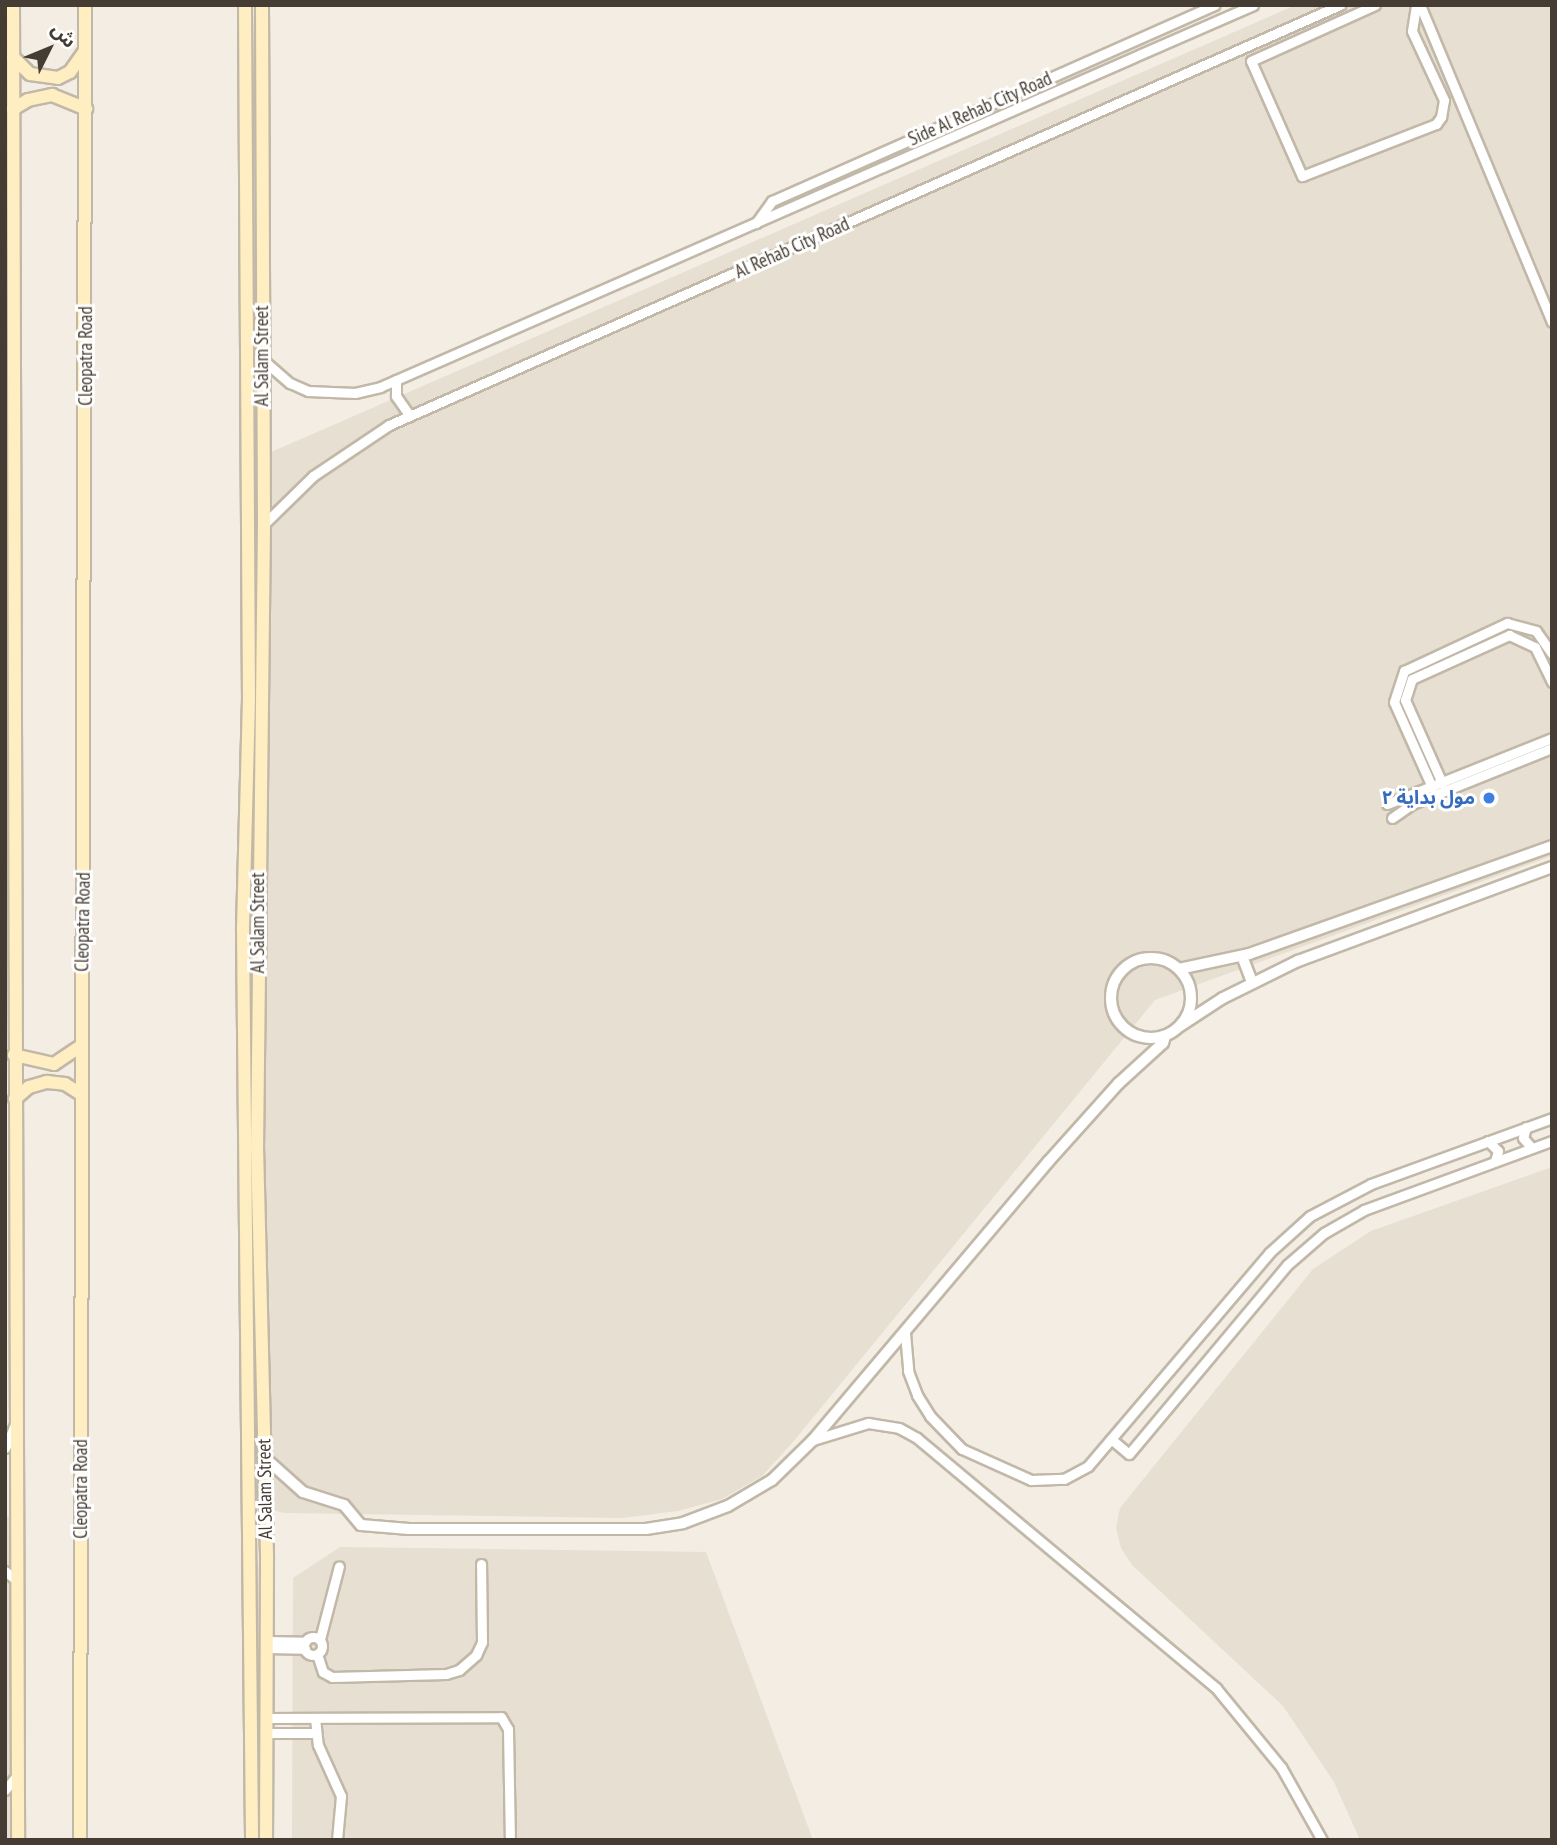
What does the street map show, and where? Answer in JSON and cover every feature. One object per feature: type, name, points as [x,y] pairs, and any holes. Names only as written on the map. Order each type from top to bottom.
[{"type":"main road","points":[[13,5],[9,105],[18,636],[14,1055],[10,1099],[16,1420],[18,1840]]},
{"type":"main road","name":"Cleopatra Road","points":[[80,1840],[85,5]]},
{"type":"main road","name":"Al Salam Street","points":[[245,5],[257,1146],[265,1458],[266,1840]]},
{"type":"main road","name":"Al Salam Street","points":[[253,1840],[243,931],[264,524],[262,5]]},
{"type":"main road","points":[[13,57],[30,74],[58,78],[74,69],[85,49]]},
{"type":"main road","points":[[9,105],[52,95],[86,109]]},
{"type":"main road","points":[[14,1055],[54,1064],[81,1046]]},
{"type":"main road","points":[[10,1099],[29,1087],[47,1082],[65,1084],[81,1094]]},
{"type":"street","name":"Side Al Rehab City Road","points":[[756,223],[772,201],[1214,5]]},
{"type":"street","name":"Al Rehab City Road","points":[[262,359],[290,383],[308,391],[355,393],[397,380],[1253,5]]},
{"type":"street","name":"Al Rehab City Road","points":[[264,524],[331,461],[410,416],[1341,5]]},
{"type":"street","points":[[1341,5],[1347,18]]},
{"type":"street","points":[[1375,5],[1251,61],[1298,173],[1306,176],[1436,124],[1441,117],[1444,100],[1412,31],[1418,5]]},
{"type":"street","points":[[1418,5],[1552,321]]},
{"type":"street","points":[[397,380],[399,403],[410,416]]},
{"type":"street","points":[[5,566],[17,555]]},
{"type":"street","points":[[1442,783],[1410,715],[1405,693],[1412,679],[1499,625],[1513,623],[1536,631],[1552,654]]},
{"type":"street","points":[[5,629],[18,636]]},
{"type":"street","points":[[1432,787],[1399,718],[1394,692],[1404,671],[1496,638],[1522,638],[1541,654],[1552,681]]},
{"type":"street","points":[[1392,818],[1432,787],[1552,738]]},
{"type":"street","points":[[1387,804],[1418,797],[1552,748]]},
{"type":"street","points":[[1179,969],[1242,956],[1552,846]]},
{"type":"street","points":[[265,1458],[303,1492],[346,1507],[361,1525],[410,1530],[646,1529],[693,1520],[740,1500],[772,1480],[813,1440],[1054,1155],[1165,1036],[1252,982],[1345,942],[1552,867]]},
{"type":"street","points":[[1242,956],[1252,982]]},
{"type":"street","points":[[1165,1036],[1142,1037],[1122,1026],[1111,995],[1119,973],[1138,960],[1161,959],[1179,969],[1191,991],[1187,1016],[1180,1026]]},
{"type":"street","points":[[905,1333],[906,1359],[917,1395],[930,1416],[962,1449],[1031,1480],[1046,1482],[1082,1471],[1269,1253],[1303,1222],[1356,1190],[1552,1118]]},
{"type":"street","points":[[1526,1127],[1523,1138],[1532,1148]]},
{"type":"street","points":[[1488,1141],[1498,1151],[1495,1161]]},
{"type":"street","points":[[1111,1439],[1129,1454],[1276,1278],[1313,1241],[1364,1210],[1552,1141]]},
{"type":"street","points":[[5,1448],[16,1420]]},
{"type":"street","points":[[813,1440],[858,1424],[889,1425],[908,1432],[950,1464],[1216,1688],[1281,1767],[1322,1840]]},
{"type":"street","points":[[950,1464],[962,1449]]},
{"type":"street","points":[[266,1645],[304,1646],[317,1654],[323,1672],[332,1676],[446,1674],[460,1670],[476,1655],[482,1642],[481,1564]]},
{"type":"street","points":[[317,1654],[322,1647],[320,1639],[339,1566]]},
{"type":"street","points":[[5,1570],[16,1580]]},
{"type":"street","points":[[304,1646],[311,1637],[320,1639]]},
{"type":"street","points":[[266,1718],[501,1717],[508,1729],[510,1840]]},
{"type":"street","points":[[315,1718],[315,1733],[341,1796],[337,1840]]},
{"type":"street","points":[[266,1733],[315,1733]]},
{"type":"street","points":[[5,1790],[17,1775]]},
{"type":"shaded area","points":[[1296,5],[1552,5],[1552,856],[1155,1000],[793,1442],[762,1476],[722,1499],[678,1511],[622,1518],[285,1513],[257,1507],[253,460]]},
{"type":"shaded area","points":[[1552,1167],[1552,1840],[1360,1840],[1334,1782],[1283,1706],[1132,1565],[1121,1548],[1116,1528],[1120,1508],[1313,1269],[1371,1231]]},
{"type":"shaded area","points":[[5,1517],[13,1517],[18,1840],[5,1840]]},
{"type":"shaded area","points":[[340,1547],[706,1552],[813,1840],[292,1840],[293,1578]]},
{"type":"place","name":"مول بداية ۲","points":[[1489,798]]}]
